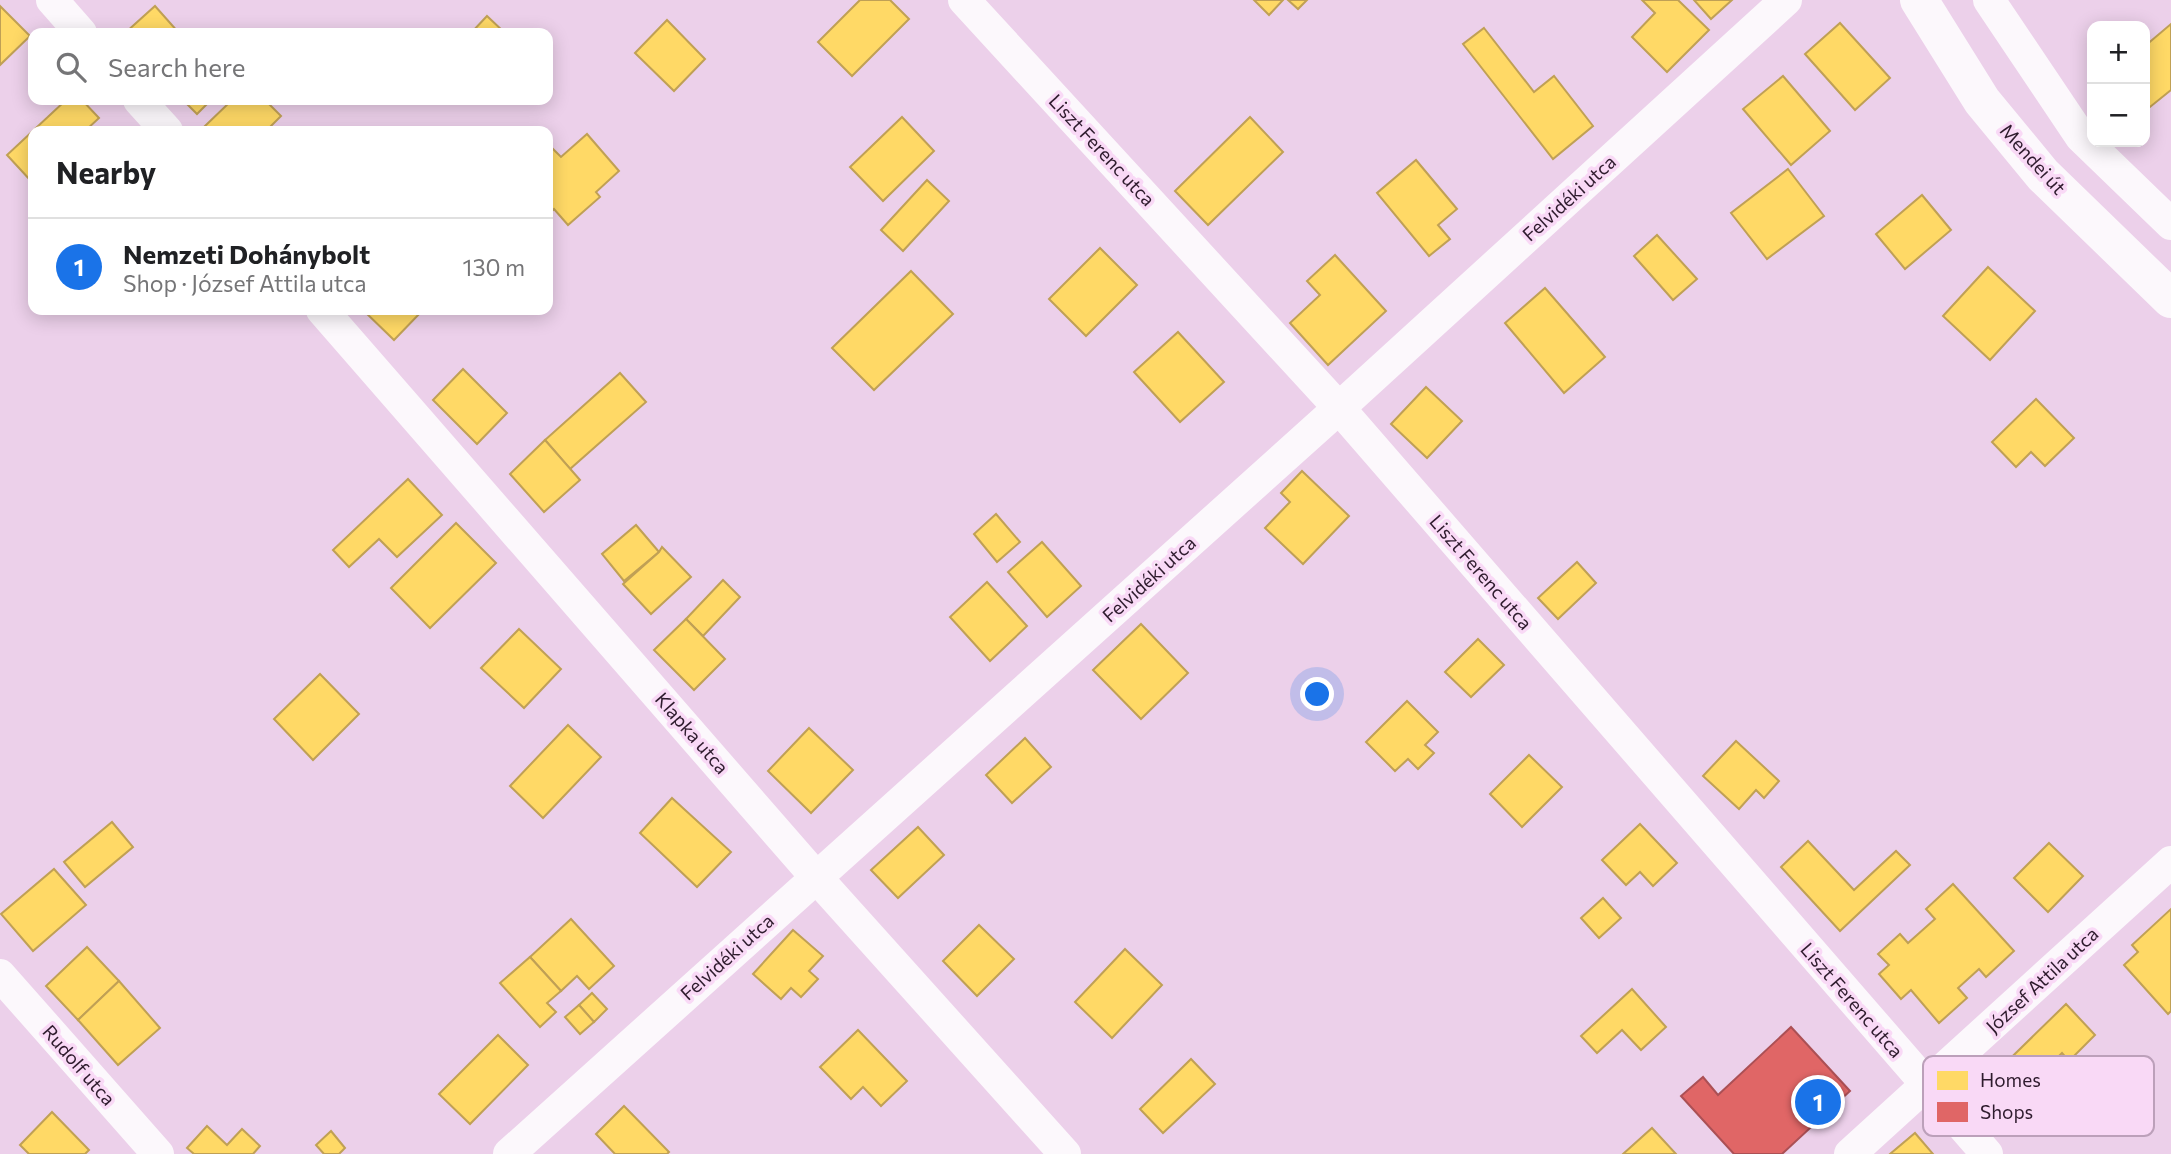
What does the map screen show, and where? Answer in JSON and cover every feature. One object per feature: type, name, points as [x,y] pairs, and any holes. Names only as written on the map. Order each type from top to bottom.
[{"type":"main road","name":"Mendei út","points":[[1919,0],[1982,102],[2043,175],[2171,299]]},
{"type":"street","points":[[52,0],[77,28]]},
{"type":"street","name":"Liszt Ferenc utca","points":[[964,0],[1339,408],[1923,1084]]},
{"type":"street","name":"Felvidéki utca","points":[[509,1154],[1339,408],[1786,0]]},
{"type":"street","points":[[1989,0],[2081,137],[2171,224]]},
{"type":"street","points":[[144,105],[162,126]]},
{"type":"street","name":"Klapka utca","points":[[326,315],[817,877],[1065,1154]]},
{"type":"street","name":"József Attila utca","points":[[1960,1056],[2171,862]]},
{"type":"street","name":"Rudolf utca","points":[[0,975],[158,1154]]},
{"type":"street","name":"József Attila utca","points":[[1850,1154],[1923,1090]]},
{"type":"street","name":"Liszt Ferenc utca","points":[[1971,1136],[1987,1154]]},
{"type":"building: Homes","points":[[860,0],[890,0],[909,19],[852,76],[818,42]]},
{"type":"building: Homes","points":[[1254,0],[1283,0],[1269,15]]},
{"type":"building: Homes","points":[[1288,0],[1307,0],[1298,9]]},
{"type":"building: Homes","points":[[1642,0],[1678,0],[1709,30],[1667,72],[1632,37],[1655,13]]},
{"type":"building: Homes","points":[[1694,0],[1732,0],[1711,19]]},
{"type":"building: Homes","points":[[0,6],[28,34],[28,38],[0,65]]},
{"type":"building: Homes","points":[[155,6],[175,28],[131,28]]},
{"type":"building: Homes","points":[[487,16],[500,28],[476,28]]},
{"type":"building: Homes","points":[[667,20],[705,59],[674,91],[635,53]]},
{"type":"building: Homes","points":[[1840,23],[1890,78],[1855,110],[1805,54]]},
{"type":"building: Homes","points":[[2171,24],[2171,90],[2150,107],[2150,84],[2150,42]]},
{"type":"building: Homes","points":[[1484,28],[1534,92],[1554,76],[1593,126],[1553,159],[1463,44]]},
{"type":"building: Homes","points":[[1783,76],[1830,131],[1791,165],[1743,109]]},
{"type":"building: Homes","points":[[61,105],[87,105],[99,118],[90,126],[38,126]]},
{"type":"building: Homes","points":[[188,105],[206,105],[197,114]]},
{"type":"building: Homes","points":[[227,105],[270,105],[281,116],[271,126],[205,126]]},
{"type":"building: Homes","points":[[902,117],[934,151],[883,201],[850,167]]},
{"type":"building: Homes","points":[[1250,117],[1283,152],[1208,225],[1175,191]]},
{"type":"building: Homes","points":[[587,134],[619,171],[596,192],[600,197],[568,225],[553,210],[553,149],[561,157]]},
{"type":"building: Homes","points":[[28,135],[28,178],[7,155]]},
{"type":"building: Homes","points":[[1416,160],[1457,209],[1438,225],[1450,239],[1429,256],[1377,193]]},
{"type":"building: Homes","points":[[1788,169],[1824,216],[1767,259],[1731,213]]},
{"type":"building: Homes","points":[[927,180],[949,201],[903,251],[881,230]]},
{"type":"building: Homes","points":[[1922,195],[1951,230],[1905,269],[1876,234]]},
{"type":"building: Homes","points":[[1657,235],[1697,279],[1673,300],[1634,256]]},
{"type":"building: Homes","points":[[1100,248],[1137,285],[1086,336],[1049,299]]},
{"type":"building: Homes","points":[[1335,255],[1386,311],[1328,365],[1290,323],[1320,295],[1307,281]]},
{"type":"building: Homes","points":[[1988,267],[2035,311],[1990,360],[1943,316]]},
{"type":"building: Homes","points":[[911,271],[953,314],[874,390],[832,348]]},
{"type":"building: Homes","points":[[1545,288],[1605,357],[1564,393],[1505,323]]},
{"type":"building: Homes","points":[[368,315],[418,315],[394,340]]},
{"type":"building: Homes","points":[[1178,332],[1224,382],[1180,422],[1134,372]]},
{"type":"building: Homes","points":[[463,369],[507,413],[477,444],[433,400]]},
{"type":"building: Homes","points":[[620,373],[646,402],[570,469],[545,440]]},
{"type":"building: Homes","points":[[1426,387],[1462,421],[1427,458],[1391,424]]},
{"type":"building: Homes","points":[[2036,399],[2074,438],[2045,466],[2031,452],[2016,467],[1992,442]]},
{"type":"building: Homes","points":[[545,440],[580,480],[544,512],[510,474]]},
{"type":"building: Homes","points":[[1302,471],[1349,516],[1303,564],[1265,528],[1290,502],[1281,493]]},
{"type":"building: Homes","points":[[408,479],[442,515],[397,557],[379,539],[349,567],[333,550]]},
{"type":"building: Homes","points":[[996,514],[1020,542],[997,562],[974,534]]},
{"type":"building: Homes","points":[[456,523],[496,563],[430,628],[391,588]]},
{"type":"building: Homes","points":[[636,525],[659,552],[624,581],[602,554]]},
{"type":"building: Homes","points":[[1042,542],[1081,586],[1047,617],[1008,572]]},
{"type":"building: Homes","points":[[662,547],[691,577],[651,614],[623,584]]},
{"type":"building: Homes","points":[[1577,562],[1596,583],[1558,619],[1538,598]]},
{"type":"building: Homes","points":[[723,580],[740,597],[703,636],[686,619]]},
{"type":"building: Homes","points":[[987,582],[1027,626],[990,661],[950,617]]},
{"type":"building: Homes","points":[[686,619],[725,659],[694,690],[654,650]]},
{"type":"building: Homes","points":[[1141,624],[1188,673],[1141,719],[1093,670]]},
{"type":"building: Homes","points":[[519,629],[561,669],[524,708],[481,668]]},
{"type":"building: Homes","points":[[1478,639],[1504,665],[1471,697],[1445,672]]},
{"type":"building: Homes","points":[[320,674],[359,714],[313,760],[274,719]]},
{"type":"building: Homes","points":[[1407,701],[1438,732],[1425,745],[1434,753],[1418,769],[1408,759],[1395,771],[1366,742]]},
{"type":"building: Homes","points":[[568,725],[601,757],[543,818],[510,786]]},
{"type":"building: Homes","points":[[809,728],[853,770],[811,813],[768,771]]},
{"type":"building: Homes","points":[[1025,738],[1051,767],[1012,803],[986,775]]},
{"type":"building: Homes","points":[[1736,741],[1779,781],[1764,798],[1756,790],[1739,809],[1703,776]]},
{"type":"building: Homes","points":[[1529,755],[1562,787],[1522,827],[1490,794]]},
{"type":"building: Homes","points":[[672,798],[731,852],[697,887],[640,833]]},
{"type":"building: Homes","points":[[112,822],[133,847],[85,887],[64,862]]},
{"type":"building: Homes","points":[[1640,824],[1677,863],[1653,886],[1640,872],[1626,885],[1602,860]]},
{"type":"building: Homes","points":[[918,827],[944,855],[898,898],[871,870]]},
{"type":"building: Homes","points":[[1808,841],[1854,890],[1896,851],[1910,865],[1840,931],[1781,867]]},
{"type":"building: Homes","points":[[2049,843],[2083,876],[2048,912],[2014,878]]},
{"type":"building: Homes","points":[[54,869],[86,905],[33,951],[1,914]]},
{"type":"building: Homes","points":[[1953,884],[2014,951],[1986,977],[1979,969],[1958,988],[1967,998],[1939,1023],[1911,990],[1901,999],[1879,974],[1889,965],[1878,954],[1900,934],[1908,943],[1935,919],[1926,909]]},
{"type":"building: Homes","points":[[1603,898],[1621,918],[1599,938],[1581,918]]},
{"type":"building: Homes","points":[[2171,909],[2171,1011],[2168,1014],[2124,965],[2138,952],[2132,945]]},
{"type":"building: Homes","points":[[571,919],[614,966],[589,989],[577,976],[561,991],[530,957]]},
{"type":"building: Homes","points":[[979,925],[1014,959],[977,996],[943,961]]},
{"type":"building: Homes","points":[[793,930],[823,956],[809,971],[818,979],[801,997],[791,988],[781,999],[753,974]]},
{"type":"building: Homes","points":[[87,947],[119,981],[78,1020],[46,986]]},
{"type":"building: Homes","points":[[1125,949],[1162,985],[1112,1038],[1075,1002]]},
{"type":"building: Homes","points":[[530,957],[561,991],[547,1003],[556,1012],[540,1027],[500,983]]},
{"type":"building: Homes","points":[[119,981],[160,1028],[118,1065],[78,1020]]},
{"type":"building: Homes","points":[[1632,989],[1666,1027],[1641,1050],[1622,1030],[1597,1053],[1581,1036]]},
{"type":"building: Homes","points":[[592,993],[607,1009],[594,1022],[579,1005]]},
{"type":"building: Homes","points":[[2066,1004],[2095,1035],[2074,1056],[2065,1056],[2062,1053],[2059,1056],[2013,1056]]},
{"type":"building: Homes","points":[[579,1005],[594,1022],[580,1034],[565,1017]]},
{"type":"building: Homes","points":[[858,1030],[907,1081],[881,1106],[863,1087],[851,1099],[820,1067]]},
{"type":"building: Homes","points":[[498,1035],[528,1065],[470,1124],[439,1094]]},
{"type":"building: Homes","points":[[1191,1059],[1215,1084],[1163,1133],[1140,1109]]},
{"type":"building: Homes","points":[[624,1106],[669,1152],[667,1154],[615,1154],[596,1134]]},
{"type":"building: Homes","points":[[52,1112],[89,1150],[85,1154],[29,1154],[20,1145]]},
{"type":"building: Homes","points":[[207,1126],[227,1145],[242,1129],[260,1146],[253,1154],[194,1154],[187,1148]]},
{"type":"building: Homes","points":[[1652,1128],[1676,1154],[1623,1154]]},
{"type":"building: Homes","points":[[331,1131],[345,1148],[339,1154],[324,1154],[316,1145]]},
{"type":"building: Homes","points":[[1915,1133],[1933,1154],[1890,1154]]},
{"type":"building: Shops","points":[[1791,1027],[1850,1091],[1782,1154],[1734,1154],[1681,1096],[1703,1077],[1718,1095]]},
{"type":"place","name":"Nemzeti Dohánybolt","points":[[1818,1102]]}]
